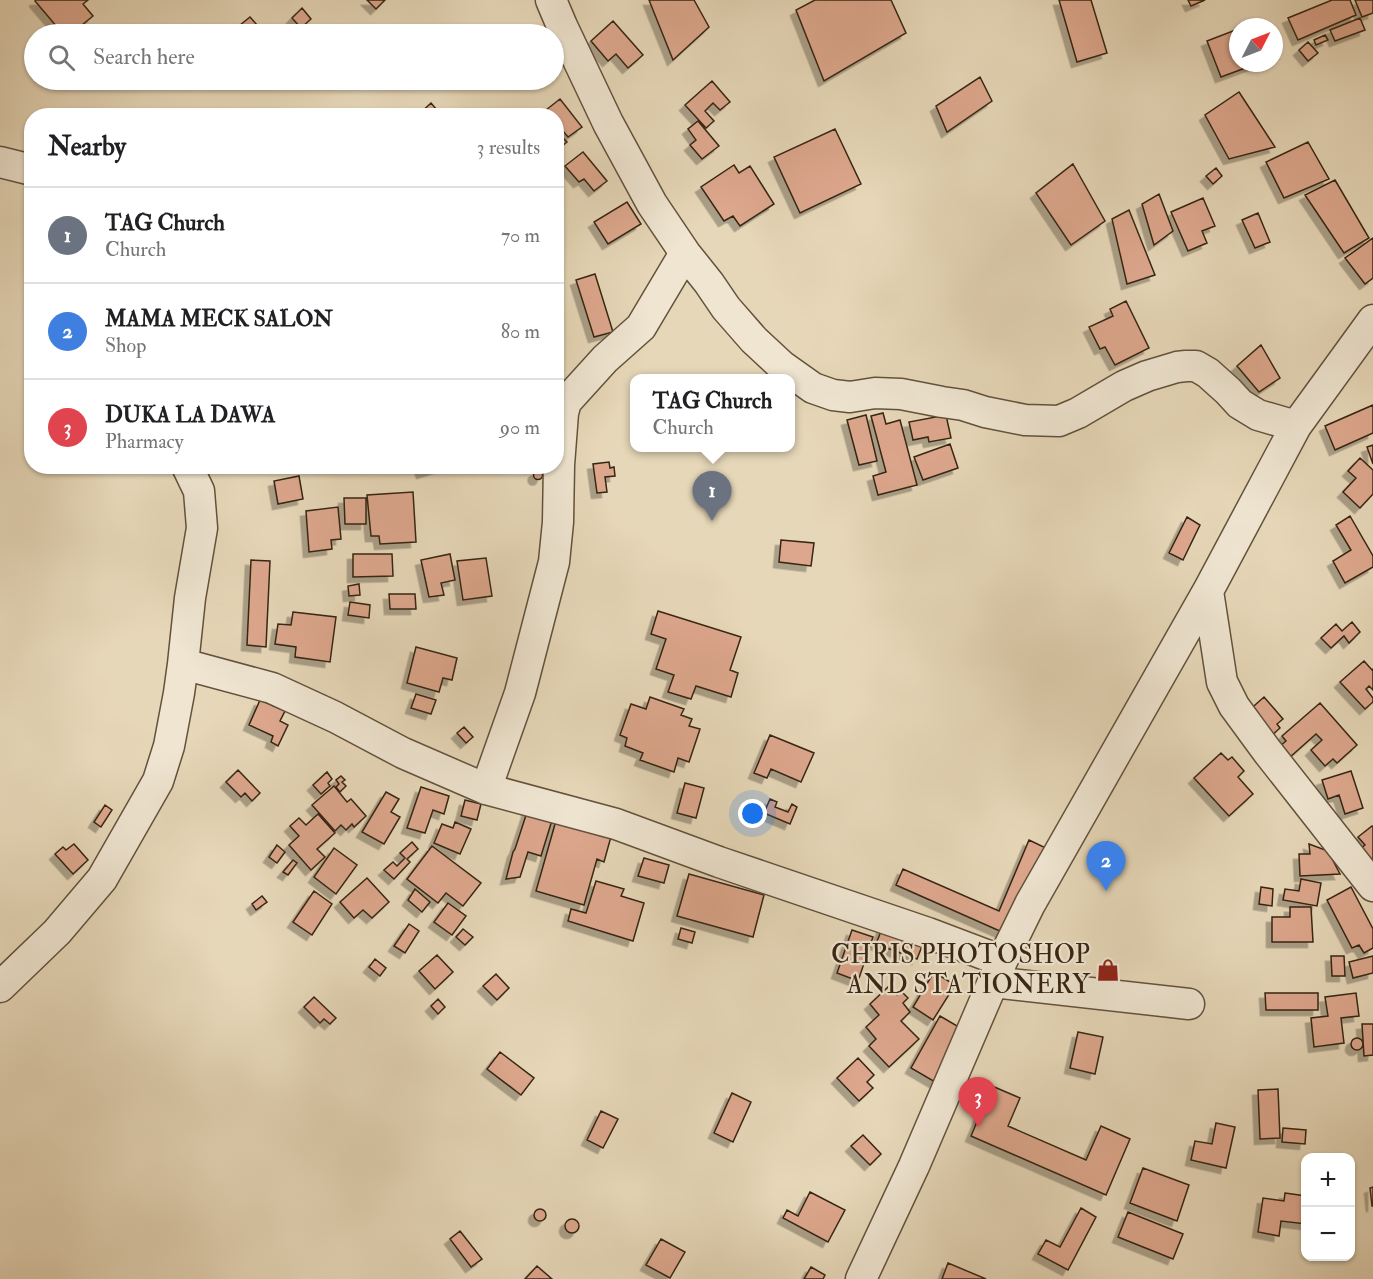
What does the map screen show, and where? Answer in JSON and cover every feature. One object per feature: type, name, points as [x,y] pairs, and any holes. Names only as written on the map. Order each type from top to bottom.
[{"type":"street","points":[[552,0],[561,24]]},
{"type":"street","points":[[564,30],[608,123],[652,204],[726,308],[754,340],[793,374]]},
{"type":"street","points":[[0,162],[24,168]]},
{"type":"street","points":[[564,409],[566,402],[605,358],[641,327],[685,253]]},
{"type":"street","points":[[861,1279],[914,1166],[997,971],[1030,904],[1208,591],[1296,426],[1371,328]]},
{"type":"street","points":[[795,375],[813,388],[833,395],[850,397],[875,393],[901,394],[963,405],[1025,420],[1059,421],[1147,376],[1177,367],[1196,366],[1208,373],[1240,404],[1258,415],[1296,426]]},
{"type":"street","points":[[0,987],[57,932],[102,879],[158,781],[169,746],[202,528],[199,491],[192,474]]},
{"type":"street","points":[[486,789],[520,693],[554,562],[559,474]]},
{"type":"street","points":[[1208,591],[1222,682],[1227,695],[1267,751],[1373,886]]},
{"type":"street","points":[[183,664],[272,688],[335,717],[411,757],[486,789],[616,824],[719,862],[928,933],[997,971],[1189,1004]]},
{"type":"building","points":[[88,0],[83,4],[93,16],[83,24],[55,24],[35,1]]},
{"type":"building","points":[[367,0],[385,0],[376,9]]},
{"type":"building","points":[[649,0],[694,0],[709,27],[673,60]]},
{"type":"building","points":[[815,0],[891,0],[906,33],[824,81],[796,10]]},
{"type":"building","points":[[1059,0],[1091,0],[1107,53],[1077,62]]},
{"type":"building","points":[[1188,0],[1205,0],[1191,6]]},
{"type":"building","points":[[1332,0],[1350,0],[1356,15],[1298,40],[1288,18]]},
{"type":"building","points":[[1355,0],[1373,0],[1373,13],[1362,17]]},
{"type":"building","points":[[302,8],[311,19],[305,24],[297,24],[292,18]]},
{"type":"building","points":[[250,17],[256,24],[241,24]]},
{"type":"building","points":[[1360,18],[1365,30],[1335,41],[1330,30]]},
{"type":"building","points":[[613,21],[643,55],[628,68],[616,54],[608,61],[591,41]]},
{"type":"building","points":[[1229,32],[1229,72],[1234,72],[1221,77],[1207,41]]},
{"type":"building","points":[[1325,35],[1328,40],[1316,45],[1314,40]]},
{"type":"building","points":[[1308,42],[1318,53],[1308,61],[1299,50]]},
{"type":"building","points":[[980,77],[992,101],[947,132],[936,106]]},
{"type":"building","points":[[712,81],[730,102],[720,110],[713,103],[705,111],[714,121],[706,128],[685,105]]},
{"type":"building","points":[[1239,92],[1275,147],[1229,159],[1205,115]]},
{"type":"building","points":[[560,99],[582,127],[568,137],[564,132],[564,108],[549,108]]},
{"type":"building","points":[[431,103],[435,108],[426,108]]},
{"type":"building","points":[[698,121],[719,146],[702,159],[690,145],[696,140],[688,129]]},
{"type":"building","points":[[835,129],[861,184],[800,213],[774,157]]},
{"type":"building","points":[[1308,142],[1329,179],[1284,198],[1266,162]]},
{"type":"building","points":[[583,152],[607,181],[594,191],[584,179],[579,182],[565,166]]},
{"type":"building","points":[[1073,164],[1105,221],[1071,245],[1036,193]]},
{"type":"building","points":[[734,165],[739,173],[750,166],[774,204],[740,226],[733,216],[724,221],[701,187]]},
{"type":"building","points":[[1216,168],[1222,176],[1213,184],[1206,176]]},
{"type":"building","points":[[1335,180],[1369,238],[1344,253],[1305,195]]},
{"type":"building","points":[[1159,194],[1173,231],[1154,245],[1142,204]]},
{"type":"building","points":[[1203,198],[1215,226],[1202,231],[1207,243],[1188,251],[1171,212]]},
{"type":"building","points":[[627,202],[641,224],[608,244],[594,222]]},
{"type":"building","points":[[1129,210],[1155,275],[1127,284],[1112,219]]},
{"type":"building","points":[[1258,213],[1270,242],[1255,248],[1242,220]]},
{"type":"building","points":[[1373,238],[1373,278],[1365,284],[1345,258]]},
{"type":"building","points":[[595,274],[613,332],[594,337],[576,280]]},
{"type":"building","points":[[1126,301],[1149,348],[1115,365],[1105,347],[1100,349],[1089,327],[1113,316],[1110,309]]},
{"type":"building","points":[[1261,345],[1280,378],[1259,392],[1237,366]]},
{"type":"building","points":[[1373,405],[1373,433],[1335,450],[1325,426]]},
{"type":"building","points":[[883,413],[886,424],[900,420],[917,485],[878,495],[873,476],[886,472],[871,416]]},
{"type":"building","points":[[866,415],[877,461],[859,465],[847,420]]},
{"type":"building","points":[[946,415],[951,438],[929,442],[928,437],[913,440],[909,422]]},
{"type":"building","points":[[950,444],[958,468],[923,480],[914,457]]},
{"type":"building","points":[[1373,445],[1373,464],[1367,447]]},
{"type":"building","points":[[1360,458],[1373,470],[1373,494],[1360,508],[1343,492],[1356,478],[1348,471]]},
{"type":"building","points":[[609,462],[610,468],[614,467],[615,476],[605,477],[607,492],[597,493],[593,464]]},
{"type":"building","points":[[534,474],[542,474],[538,480],[533,475]]},
{"type":"building","points":[[299,476],[303,499],[278,504],[274,481]]},
{"type":"building","points":[[413,492],[416,542],[380,544],[379,536],[371,536],[367,495]]},
{"type":"building","points":[[344,498],[366,498],[366,524],[345,524]]},
{"type":"building","points":[[338,507],[341,539],[331,540],[332,549],[309,552],[306,511]]},
{"type":"building","points":[[1350,516],[1373,556],[1373,567],[1345,583],[1333,561],[1351,550],[1336,525]]},
{"type":"building","points":[[1187,517],[1200,525],[1183,560],[1169,553]]},
{"type":"building","points":[[781,540],[814,543],[811,566],[779,562]]},
{"type":"building","points":[[353,554],[392,554],[393,576],[353,577]]},
{"type":"building","points":[[450,554],[455,580],[441,583],[444,595],[429,597],[421,560]]},
{"type":"building","points":[[486,558],[492,596],[463,600],[457,561]]},
{"type":"building","points":[[251,560],[270,561],[266,647],[247,645]]},
{"type":"building","points":[[359,584],[360,595],[349,596],[348,586]]},
{"type":"building","points":[[389,594],[415,594],[416,609],[390,609]]},
{"type":"building","points":[[350,602],[370,605],[369,618],[348,615]]},
{"type":"building","points":[[658,611],[741,637],[730,670],[738,673],[731,697],[696,686],[691,699],[668,692],[674,675],[656,669],[666,639],[651,634]]},
{"type":"building","points":[[293,612],[336,617],[330,662],[295,657],[296,647],[275,644],[278,624],[291,625]]},
{"type":"building","points":[[1352,622],[1360,632],[1349,643],[1344,636],[1331,648],[1321,638],[1336,624],[1342,631]]},
{"type":"building","points":[[416,647],[457,658],[452,680],[443,678],[439,692],[407,683]]},
{"type":"building","points":[[1364,661],[1373,669],[1373,690],[1369,686],[1366,689],[1373,698],[1373,702],[1365,709],[1340,682]]},
{"type":"building","points":[[416,694],[436,700],[431,714],[411,708]]},
{"type":"building","points":[[650,697],[684,709],[681,715],[692,719],[689,726],[700,729],[689,762],[678,758],[674,772],[640,760],[643,753],[625,746],[627,738],[620,735],[631,704],[646,709]]},
{"type":"building","points":[[1264,697],[1283,719],[1277,724],[1280,728],[1269,738],[1246,713]]},
{"type":"building","points":[[260,700],[285,711],[280,721],[288,725],[278,746],[271,742],[273,736],[249,725]]},
{"type":"building","points":[[1320,703],[1357,745],[1337,763],[1333,759],[1325,766],[1311,750],[1322,740],[1316,734],[1289,758],[1279,747],[1286,741],[1282,736]]},
{"type":"building","points":[[464,727],[473,737],[466,743],[457,733]]},
{"type":"building","points":[[770,735],[814,753],[801,782],[771,769],[767,778],[754,773]]},
{"type":"building","points":[[1221,753],[1228,760],[1232,757],[1244,771],[1238,777],[1253,794],[1229,816],[1194,778]]},
{"type":"building","points":[[238,770],[260,793],[252,801],[245,793],[241,797],[226,782]]},
{"type":"building","points":[[1351,771],[1363,808],[1345,814],[1339,795],[1328,799],[1322,780]]},
{"type":"building","points":[[327,772],[332,779],[328,783],[330,786],[321,794],[313,785]]},
{"type":"building","points":[[341,776],[346,786],[340,792],[336,787],[339,784],[336,780]]},
{"type":"building","points":[[685,783],[704,788],[696,818],[677,813]]},
{"type":"building","points":[[334,786],[347,802],[351,799],[366,816],[354,827],[352,824],[346,830],[341,825],[335,831],[312,805]]},
{"type":"building","points":[[421,787],[449,796],[444,814],[433,810],[425,833],[407,828]]},
{"type":"building","points":[[386,792],[399,799],[391,812],[400,817],[384,844],[362,832]]},
{"type":"building","points":[[770,799],[777,802],[775,807],[788,812],[792,804],[797,807],[790,824],[764,813]]},
{"type":"building","points":[[465,800],[481,804],[477,820],[461,816]]},
{"type":"building","points":[[105,805],[112,810],[101,827],[94,822]]},
{"type":"building","points":[[528,809],[553,817],[541,856],[528,852],[520,877],[506,879],[513,852]]},
{"type":"building","points":[[318,814],[335,833],[317,849],[325,857],[311,870],[289,845],[299,836],[290,826],[299,818],[306,825]]},
{"type":"building","points":[[557,817],[612,833],[604,862],[597,859],[584,905],[536,891]]},
{"type":"building","points":[[455,822],[471,829],[460,854],[434,843],[442,824],[453,828]]},
{"type":"building","points":[[1372,826],[1373,863],[1359,850],[1365,845],[1358,837]]},
{"type":"building","points":[[1029,840],[1048,849],[1011,936],[896,885],[903,869],[999,911]]},
{"type":"building","points":[[412,842],[418,849],[407,859],[410,862],[394,879],[384,870],[393,862],[397,866],[405,858],[400,853]]},
{"type":"building","points":[[74,844],[88,860],[73,874],[55,854],[63,847],[66,850]]},
{"type":"building","points":[[1309,844],[1328,851],[1340,874],[1300,876],[1299,854],[1310,854]]},
{"type":"building","points":[[277,845],[285,852],[277,863],[269,857]]},
{"type":"building","points":[[432,846],[481,883],[463,906],[446,893],[438,903],[407,879]]},
{"type":"building","points":[[334,848],[357,865],[336,894],[314,877]]},
{"type":"building","points":[[644,858],[669,865],[664,883],[638,876]]},
{"type":"building","points":[[293,860],[297,863],[288,875],[283,872]]},
{"type":"building","points":[[689,874],[764,895],[753,937],[677,916]]},
{"type":"building","points":[[367,878],[389,902],[372,918],[363,910],[354,918],[340,902]]},
{"type":"building","points":[[1301,879],[1321,883],[1317,906],[1283,900],[1285,889],[1299,891]]},
{"type":"building","points":[[596,881],[624,889],[621,896],[644,903],[633,941],[568,921],[571,909],[586,913]]},
{"type":"building","points":[[1261,887],[1273,889],[1272,906],[1259,904]]},
{"type":"building","points":[[1351,887],[1373,929],[1373,948],[1364,953],[1359,945],[1352,948],[1327,900]]},
{"type":"building","points":[[415,889],[430,902],[422,912],[408,900]]},
{"type":"building","points":[[314,891],[332,904],[312,935],[293,922]]},
{"type":"building","points":[[262,896],[267,902],[256,910],[252,904]]},
{"type":"building","points":[[448,903],[466,916],[452,935],[434,922]]},
{"type":"building","points":[[1290,907],[1311,907],[1313,942],[1272,942],[1272,917],[1290,917]]},
{"type":"building","points":[[409,924],[419,931],[405,953],[394,946]]},
{"type":"building","points":[[883,926],[924,941],[917,959],[876,944]]},
{"type":"building","points":[[681,928],[695,932],[692,943],[678,939]]},
{"type":"building","points":[[463,929],[473,937],[465,945],[456,937]]},
{"type":"building","points":[[852,930],[873,937],[858,981],[837,973]]},
{"type":"building","points":[[437,955],[453,972],[435,989],[419,971]]},
{"type":"building","points":[[1331,956],[1344,956],[1345,976],[1332,976]]},
{"type":"building","points":[[1373,956],[1373,973],[1353,978],[1349,962]]},
{"type":"building","points":[[375,959],[386,968],[380,976],[369,967]]},
{"type":"building","points":[[934,972],[955,985],[933,1020],[913,1007]]},
{"type":"building","points":[[496,974],[509,988],[497,1000],[483,986]]},
{"type":"building","points":[[889,986],[897,995],[901,991],[908,998],[903,1003],[910,1012],[901,1021],[919,1039],[889,1067],[869,1046],[876,1039],[866,1027],[879,1015],[870,1004]]},
{"type":"building","points":[[1265,993],[1318,993],[1318,1010],[1266,1010]]},
{"type":"building","points":[[1356,993],[1359,1016],[1341,1018],[1344,1043],[1314,1047],[1311,1018],[1328,1016],[1325,997]]},
{"type":"building","points":[[314,997],[336,1018],[330,1024],[324,1019],[320,1023],[304,1007]]},
{"type":"building","points":[[438,999],[445,1007],[438,1014],[431,1006]]},
{"type":"building","points":[[940,1016],[964,1030],[935,1082],[911,1068]]},
{"type":"building","points":[[1362,1024],[1373,1024],[1373,1055],[1364,1056]]},
{"type":"building","points":[[1078,1032],[1103,1037],[1095,1074],[1070,1068]]},
{"type":"building","points":[[1359,1038],[1362,1039],[1362,1049],[1355,1050],[1352,1049],[1351,1042],[1352,1039]]},
{"type":"building","points":[[500,1052],[534,1078],[521,1095],[487,1069]]},
{"type":"building","points":[[858,1058],[874,1075],[867,1082],[873,1088],[859,1101],[837,1078]]},
{"type":"building","points":[[992,1086],[1020,1098],[1008,1126],[1086,1160],[1101,1126],[1130,1139],[1106,1195],[971,1136]]},
{"type":"building","points":[[1278,1089],[1280,1138],[1260,1139],[1258,1090]]},
{"type":"building","points":[[732,1093],[751,1102],[733,1142],[714,1133]]},
{"type":"building","points":[[601,1111],[618,1119],[603,1148],[587,1140]]},
{"type":"building","points":[[1216,1123],[1235,1127],[1226,1168],[1191,1160],[1195,1141],[1212,1144]]},
{"type":"building","points":[[1283,1128],[1306,1130],[1305,1144],[1282,1142]]},
{"type":"building","points":[[863,1135],[881,1154],[870,1165],[851,1146]]},
{"type":"building","points":[[1143,1168],[1189,1185],[1177,1221],[1130,1203]]},
{"type":"building","points":[[1373,1187],[1373,1206],[1372,1206],[1370,1188]]},
{"type":"building","points":[[810,1192],[845,1210],[828,1242],[783,1218],[787,1210],[798,1216]]},
{"type":"building","points":[[1285,1193],[1301,1195],[1301,1223],[1281,1221],[1279,1236],[1258,1232],[1263,1198],[1284,1201]]},
{"type":"building","points":[[1081,1208],[1096,1217],[1068,1270],[1038,1254],[1046,1240],[1060,1247]]},
{"type":"building","points":[[542,1209],[546,1215],[542,1221],[538,1221],[534,1213]]},
{"type":"building","points":[[1128,1212],[1183,1234],[1173,1259],[1118,1237]]},
{"type":"building","points":[[572,1219],[577,1221],[579,1226],[577,1231],[572,1233],[567,1231],[565,1226],[567,1221]]},
{"type":"building","points":[[460,1231],[482,1259],[471,1267],[450,1239]]},
{"type":"building","points":[[661,1239],[685,1252],[670,1278],[646,1265]]},
{"type":"building","points":[[948,1263],[986,1279],[942,1279]]},
{"type":"building","points":[[537,1266],[552,1279],[525,1279]]},
{"type":"building","points":[[811,1267],[825,1275],[823,1279],[804,1279]]},
{"type":"place","name":"TAG Church","points":[[712,521]]},
{"type":"place","name":"MAMA MECK SALON","points":[[1106,891]]},
{"type":"place","name":"CHRIS PHOTOSHOP AND STATIONERY","points":[[1108,970]]},
{"type":"place","name":"DUKA LA DAWA","points":[[978,1127]]}]
